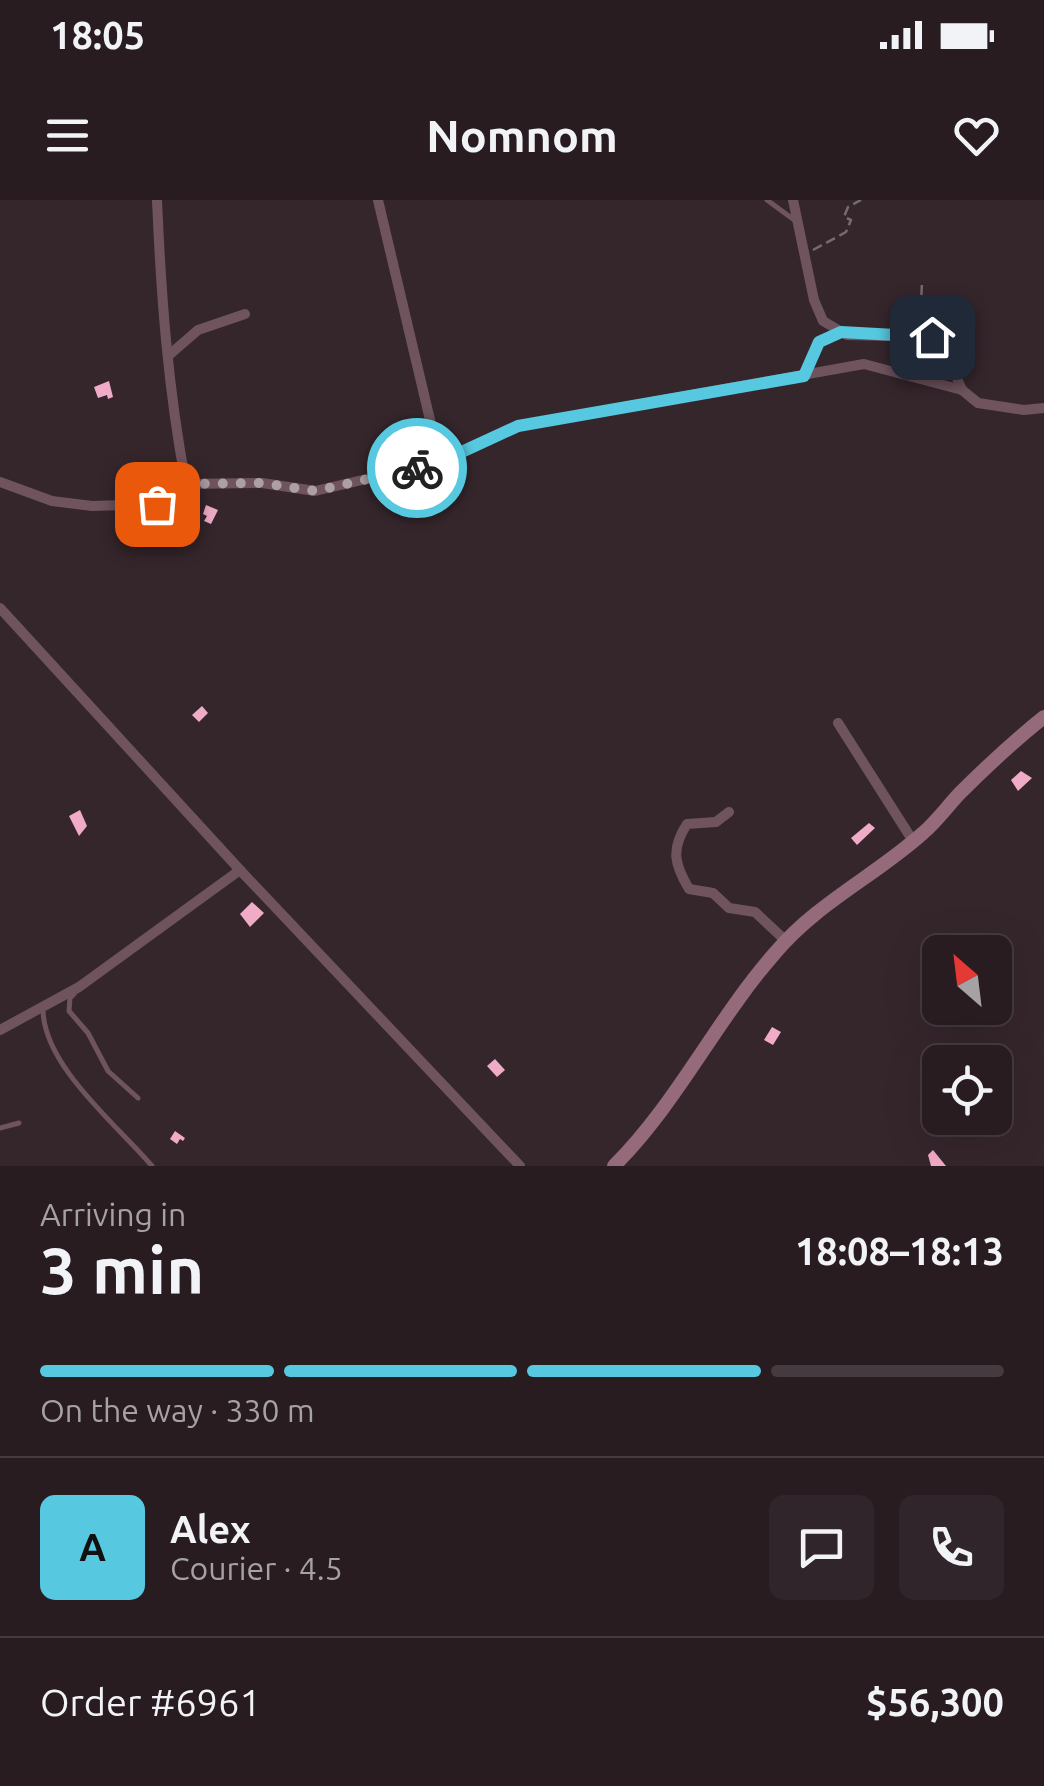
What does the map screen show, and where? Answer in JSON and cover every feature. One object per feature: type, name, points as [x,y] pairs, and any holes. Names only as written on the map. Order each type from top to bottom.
[{"type":"street","points":[[157,200],[162,304],[174,419],[186,484]]},
{"type":"street","points":[[378,200],[440,462]]},
{"type":"street","points":[[793,200],[814,300],[823,321],[841,332]]},
{"type":"street","points":[[168,356],[198,330],[245,314]]},
{"type":"street","points":[[804,376],[819,342],[841,332],[932,337],[941,341],[962,390]]},
{"type":"street","points":[[0,482],[52,502],[92,506],[157,504],[186,484],[262,483],[315,491],[440,462],[518,426],[864,364],[962,390],[978,402],[1024,410],[1044,408]]},
{"type":"street","points":[[0,608],[240,870],[520,1166]]},
{"type":"street","points":[[614,1166],[653,1121],[707,1048],[722,1020],[786,941],[810,916],[912,842],[994,760],[1044,717]]},
{"type":"street","points":[[838,724],[912,842]]},
{"type":"street","points":[[729,812],[716,822],[687,824],[680,834],[675,865],[690,889],[714,893],[729,908],[755,912],[786,941]]},
{"type":"street","points":[[0,1030],[79,988],[240,870]]},
{"type":"lane","points":[[767,200],[798,223]]},
{"type":"lane","points":[[79,988],[70,998],[70,1011],[88,1033],[108,1071],[138,1098]]},
{"type":"lane","points":[[43,1006],[43,1028],[64,1069],[152,1166]]},
{"type":"lane","points":[[0,1128],[19,1123]]},
{"type":"path","points":[[805,254],[846,232],[850,220],[844,218],[848,207],[861,200]]},
{"type":"path","points":[[920,331],[922,282]]},
{"type":"building","points":[[109,381],[113,397],[98,398],[94,387]]},
{"type":"building","points":[[206,505],[218,510],[211,524],[204,521]]},
{"type":"building","points":[[202,706],[208,713],[199,722],[192,715]]},
{"type":"building","points":[[1021,771],[1032,778],[1018,791],[1011,780]]},
{"type":"building","points":[[80,810],[87,826],[79,836],[69,816]]},
{"type":"building","points":[[869,823],[875,828],[857,845],[851,838]]},
{"type":"building","points":[[252,902],[264,913],[250,927],[240,914]]},
{"type":"building","points":[[772,1027],[781,1032],[773,1045],[764,1040]]},
{"type":"building","points":[[495,1059],[505,1070],[497,1077],[487,1066]]},
{"type":"building","points":[[175,1131],[185,1138],[177,1144],[170,1139]]},
{"type":"building","points":[[933,1150],[946,1166],[931,1166],[928,1155]]},
{"type":"way so far","points":[[157,504],[186,484],[262,483],[315,491],[417,468]]},
{"type":"route","points":[[417,468],[440,462],[518,426],[804,376],[819,342],[841,332],[932,337]]}]
